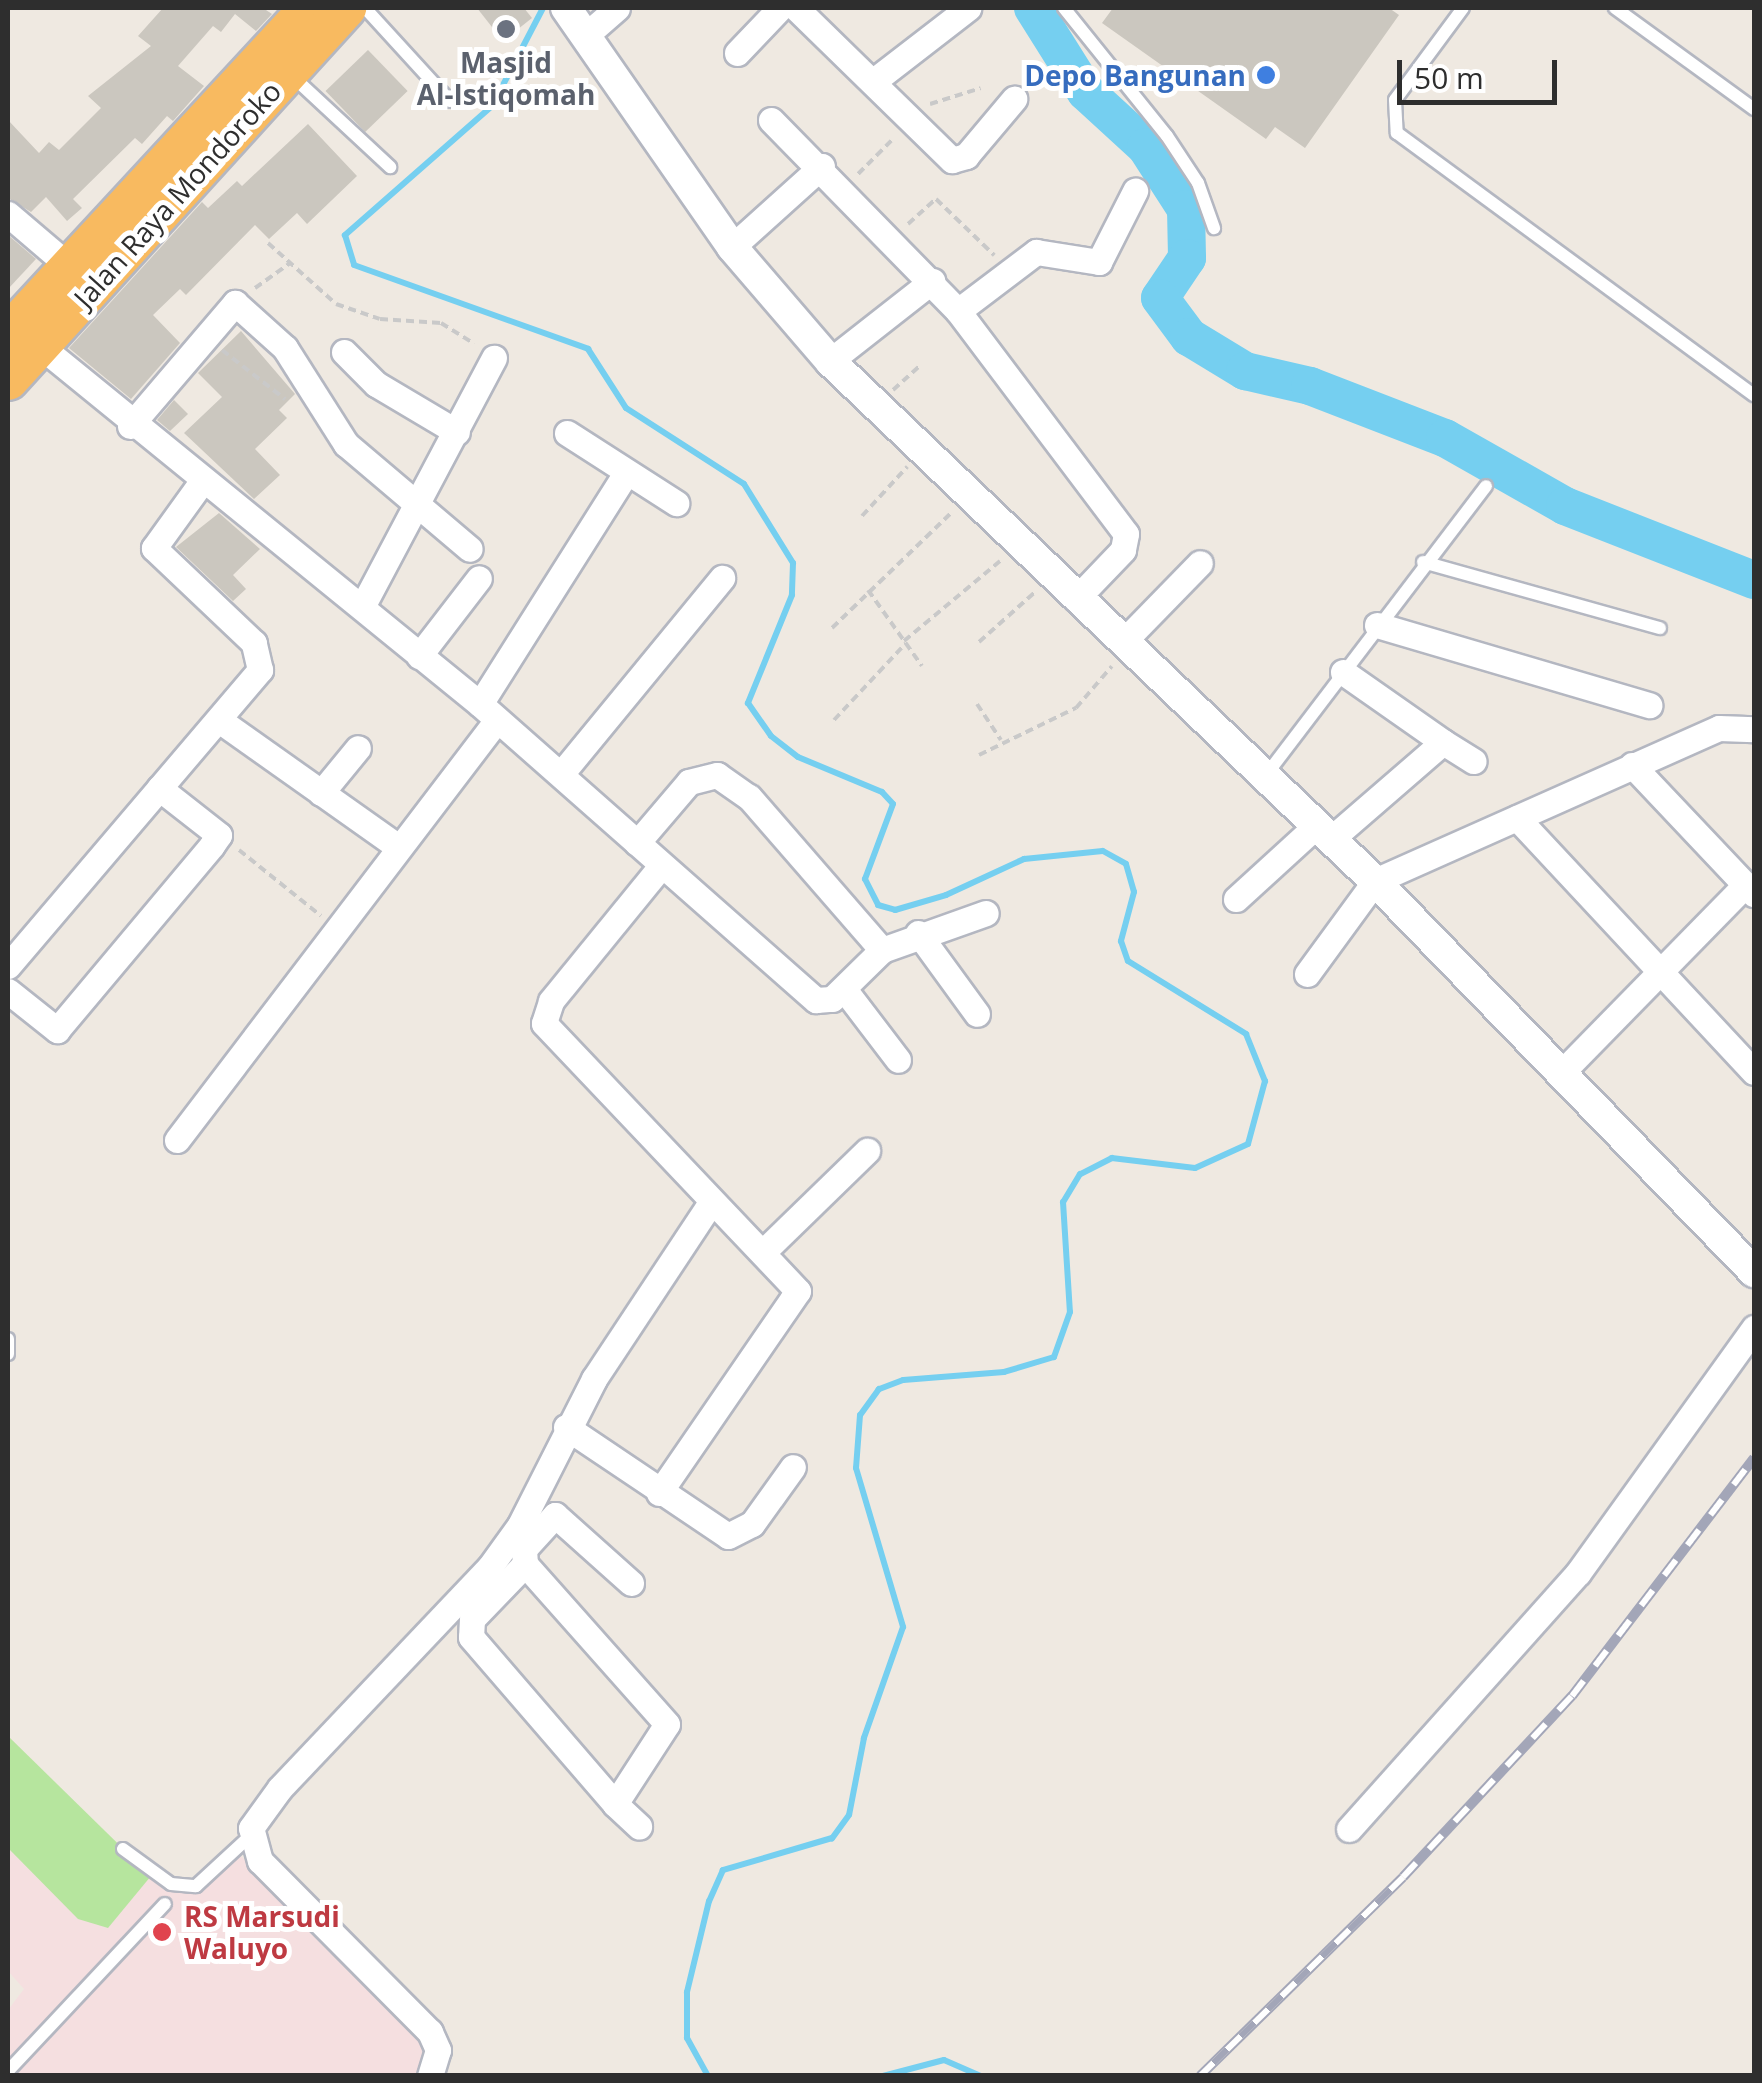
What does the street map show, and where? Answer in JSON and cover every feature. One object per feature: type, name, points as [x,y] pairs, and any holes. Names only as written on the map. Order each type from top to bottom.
[{"type":"highway","name":"Jalan Raya Mondoroko","points":[[8,380],[23,340],[70,267],[310,8]]},
{"type":"highway","name":"Jalan Raya Mondoroko","points":[[23,340],[288,72],[346,8]]},
{"type":"street","points":[[566,8],[732,247],[830,361],[967,498],[1375,881],[1753,1268]]},
{"type":"street","points":[[586,36],[616,8]]},
{"type":"street","points":[[737,53],[780,8]]},
{"type":"street","points":[[796,8],[875,80],[952,160],[966,156],[1014,99]]},
{"type":"street","points":[[875,80],[968,8]]},
{"type":"street","points":[[771,120],[822,166],[932,280],[1126,534],[1123,550],[1076,599]]},
{"type":"street","points":[[732,247],[822,166]]},
{"type":"street","points":[[958,311],[1008,269],[1036,252],[1099,262],[1135,191]]},
{"type":"street","points":[[8,214],[70,267]]},
{"type":"street","points":[[830,361],[932,280]]},
{"type":"street","points":[[130,426],[236,303],[285,348],[346,444],[416,511],[470,549]]},
{"type":"street","points":[[23,340],[362,606],[561,774],[816,1000],[844,989],[882,950],[918,932],[986,913]]},
{"type":"street","points":[[344,352],[376,384],[457,432]]},
{"type":"street","points":[[362,606],[416,511],[494,358]]},
{"type":"street","points":[[567,433],[676,503]]},
{"type":"street","points":[[177,1140],[336,930],[488,712],[626,473]]},
{"type":"street","points":[[8,966],[257,676],[262,654],[154,548],[203,480]]},
{"type":"street","points":[[1126,645],[1200,563]]},
{"type":"street","points":[[420,656],[479,578]]},
{"type":"street","points":[[561,774],[722,578]]},
{"type":"street","points":[[1377,625],[1649,704]]},
{"type":"street","points":[[1343,672],[1474,761]]},
{"type":"street","points":[[219,720],[397,846]]},
{"type":"street","points":[[1307,974],[1375,881],[1719,728],[1754,729]]},
{"type":"street","points":[[1236,899],[1444,742]]},
{"type":"street","points":[[321,793],[358,748]]},
{"type":"street","points":[[1562,1072],[1660,971],[1750,889],[1632,765]]},
{"type":"street","points":[[637,842],[689,782],[716,775],[750,797],[882,950]]},
{"type":"street","points":[[8,991],[57,1030],[219,836],[158,788]]},
{"type":"street","points":[[1517,818],[1754,1072]]},
{"type":"street","points":[[659,1493],[795,1304],[796,1285],[712,1202],[544,1023],[551,1000],[661,866]]},
{"type":"street","points":[[918,932],[977,1014]]},
{"type":"street","points":[[844,989],[898,1060]]},
{"type":"street","points":[[764,1251],[867,1150]]},
{"type":"street","points":[[430,2076],[438,2050],[430,2032],[260,1861],[249,1837],[280,1788],[497,1576],[566,1427],[712,1202]]},
{"type":"street","points":[[1349,1829],[1578,1573],[1754,1328]]},
{"type":"street","points":[[566,1427],[702,1524],[736,1535],[793,1467]]},
{"type":"street","points":[[615,1804],[667,1724],[525,1564],[524,1549],[554,1515],[631,1583]]},
{"type":"street","points":[[497,1576],[525,1564]]},
{"type":"street","points":[[477,1598],[469,1625],[471,1637],[615,1804],[639,1826]]},
{"type":"lane","points":[[364,8],[450,101]]},
{"type":"lane","points":[[1064,8],[1167,136],[1198,183],[1214,228]]},
{"type":"lane","points":[[1462,8],[1395,100],[1397,132],[1754,394]]},
{"type":"lane","points":[[1615,8],[1754,109]]},
{"type":"lane","points":[[288,72],[390,166]]},
{"type":"lane","points":[[1266,775],[1424,562],[1486,486]]},
{"type":"lane","points":[[1424,562],[1660,628]]},
{"type":"lane","points":[[8,1339],[8,1354]]},
{"type":"lane","points":[[123,1849],[172,1884],[196,1886],[249,1837]]},
{"type":"lane","points":[[8,2071],[165,1904]]},
{"type":"path","points":[[894,238],[936,199],[1008,269]]},
{"type":"path","points":[[268,243],[336,304],[380,319],[441,323],[494,358]]},
{"type":"path","points":[[236,303],[290,263]]},
{"type":"path","points":[[206,337],[284,399]]},
{"type":"path","points":[[875,406],[921,364]]},
{"type":"path","points":[[862,516],[921,453]]},
{"type":"path","points":[[832,628],[967,498]]},
{"type":"path","points":[[834,720],[905,642],[1019,546]]},
{"type":"path","points":[[979,642],[1052,576]]},
{"type":"path","points":[[868,590],[922,666]]},
{"type":"path","points":[[979,756],[1001,740],[1076,708],[1126,645]]},
{"type":"path","points":[[977,704],[1001,740]]},
{"type":"path","points":[[219,836],[336,930]]},
{"type":"shaded area","name":"RS Marsudi Waluyo","points":[[8,1736],[136,1866],[176,1892],[198,1892],[237,1852],[426,2044],[423,2068],[417,2076],[8,2075],[8,2010],[24,1989],[8,1971]]},
{"type":"green space","points":[[8,1736],[151,1876],[108,1928],[78,1919],[8,1848]]},
{"type":"building","points":[[163,8],[263,8],[272,14],[256,31],[235,14],[221,32],[213,26],[178,66],[204,86],[173,121],[167,116],[142,144],[135,138],[73,199],[82,208],[67,221],[46,197],[31,212],[8,198],[8,120],[39,153],[49,142],[59,150],[101,108],[88,96],[151,46],[138,36]]},
{"type":"building","name":"Masjid Al-Istiqomah","points":[[477,8],[524,8],[532,18],[503,41]]},
{"type":"building","name":"Depo Bangunan","points":[[1113,8],[1389,8],[1399,15],[1305,148],[1275,127],[1266,139],[1102,23]]},
{"type":"building","points":[[368,50],[408,91],[365,132],[326,91]]},
{"type":"building","points":[[308,124],[357,176],[307,224],[297,213],[269,239],[255,225],[186,295],[180,289],[153,315],[180,343],[131,399],[69,348],[202,202],[208,208],[237,181],[242,186]]},
{"type":"building","points":[[8,235],[36,259],[8,289]]},
{"type":"building","points":[[241,331],[295,394],[279,410],[287,418],[255,449],[280,475],[254,499],[184,433],[222,397],[198,373]]},
{"type":"building","points":[[174,400],[188,414],[170,431],[157,420]]},
{"type":"building","points":[[219,513],[260,549],[233,575],[246,589],[233,601],[176,547]]},
{"type":"waterway","points":[[543,8],[492,106],[345,235],[354,265],[588,349],[626,408],[744,484],[793,563],[792,595],[748,703],[771,736],[798,757],[882,792],[893,804],[865,879],[878,905],[895,910],[946,895],[1024,859],[1103,851],[1126,864],[1134,892],[1121,941],[1128,961],[1246,1034],[1265,1081],[1248,1144],[1195,1168],[1112,1158],[1080,1174],[1063,1202],[1070,1312],[1054,1357],[1004,1372],[903,1380],[879,1389],[860,1415],[856,1468],[903,1627],[864,1738],[849,1815],[832,1838],[723,1870],[709,1901],[687,1992],[687,2038],[708,2076]]},
{"type":"waterway","points":[[1033,8],[1086,92],[1146,147],[1186,209],[1187,258],[1160,298],[1189,337],[1245,371],[1310,386],[1445,438],[1565,506],[1754,580]]},
{"type":"waterway","points":[[883,2076],[944,2060],[981,2076]]},
{"type":"railway","points":[[1200,2076],[1403,1877],[1572,1696],[1754,1458]]},
{"type":"place","name":"Masjid Al-Istiqomah","points":[[506,29]]},
{"type":"place","name":"Depo Bangunan","points":[[1266,75]]},
{"type":"place","name":"RS Marsudi Waluyo","points":[[162,1932]]}]
